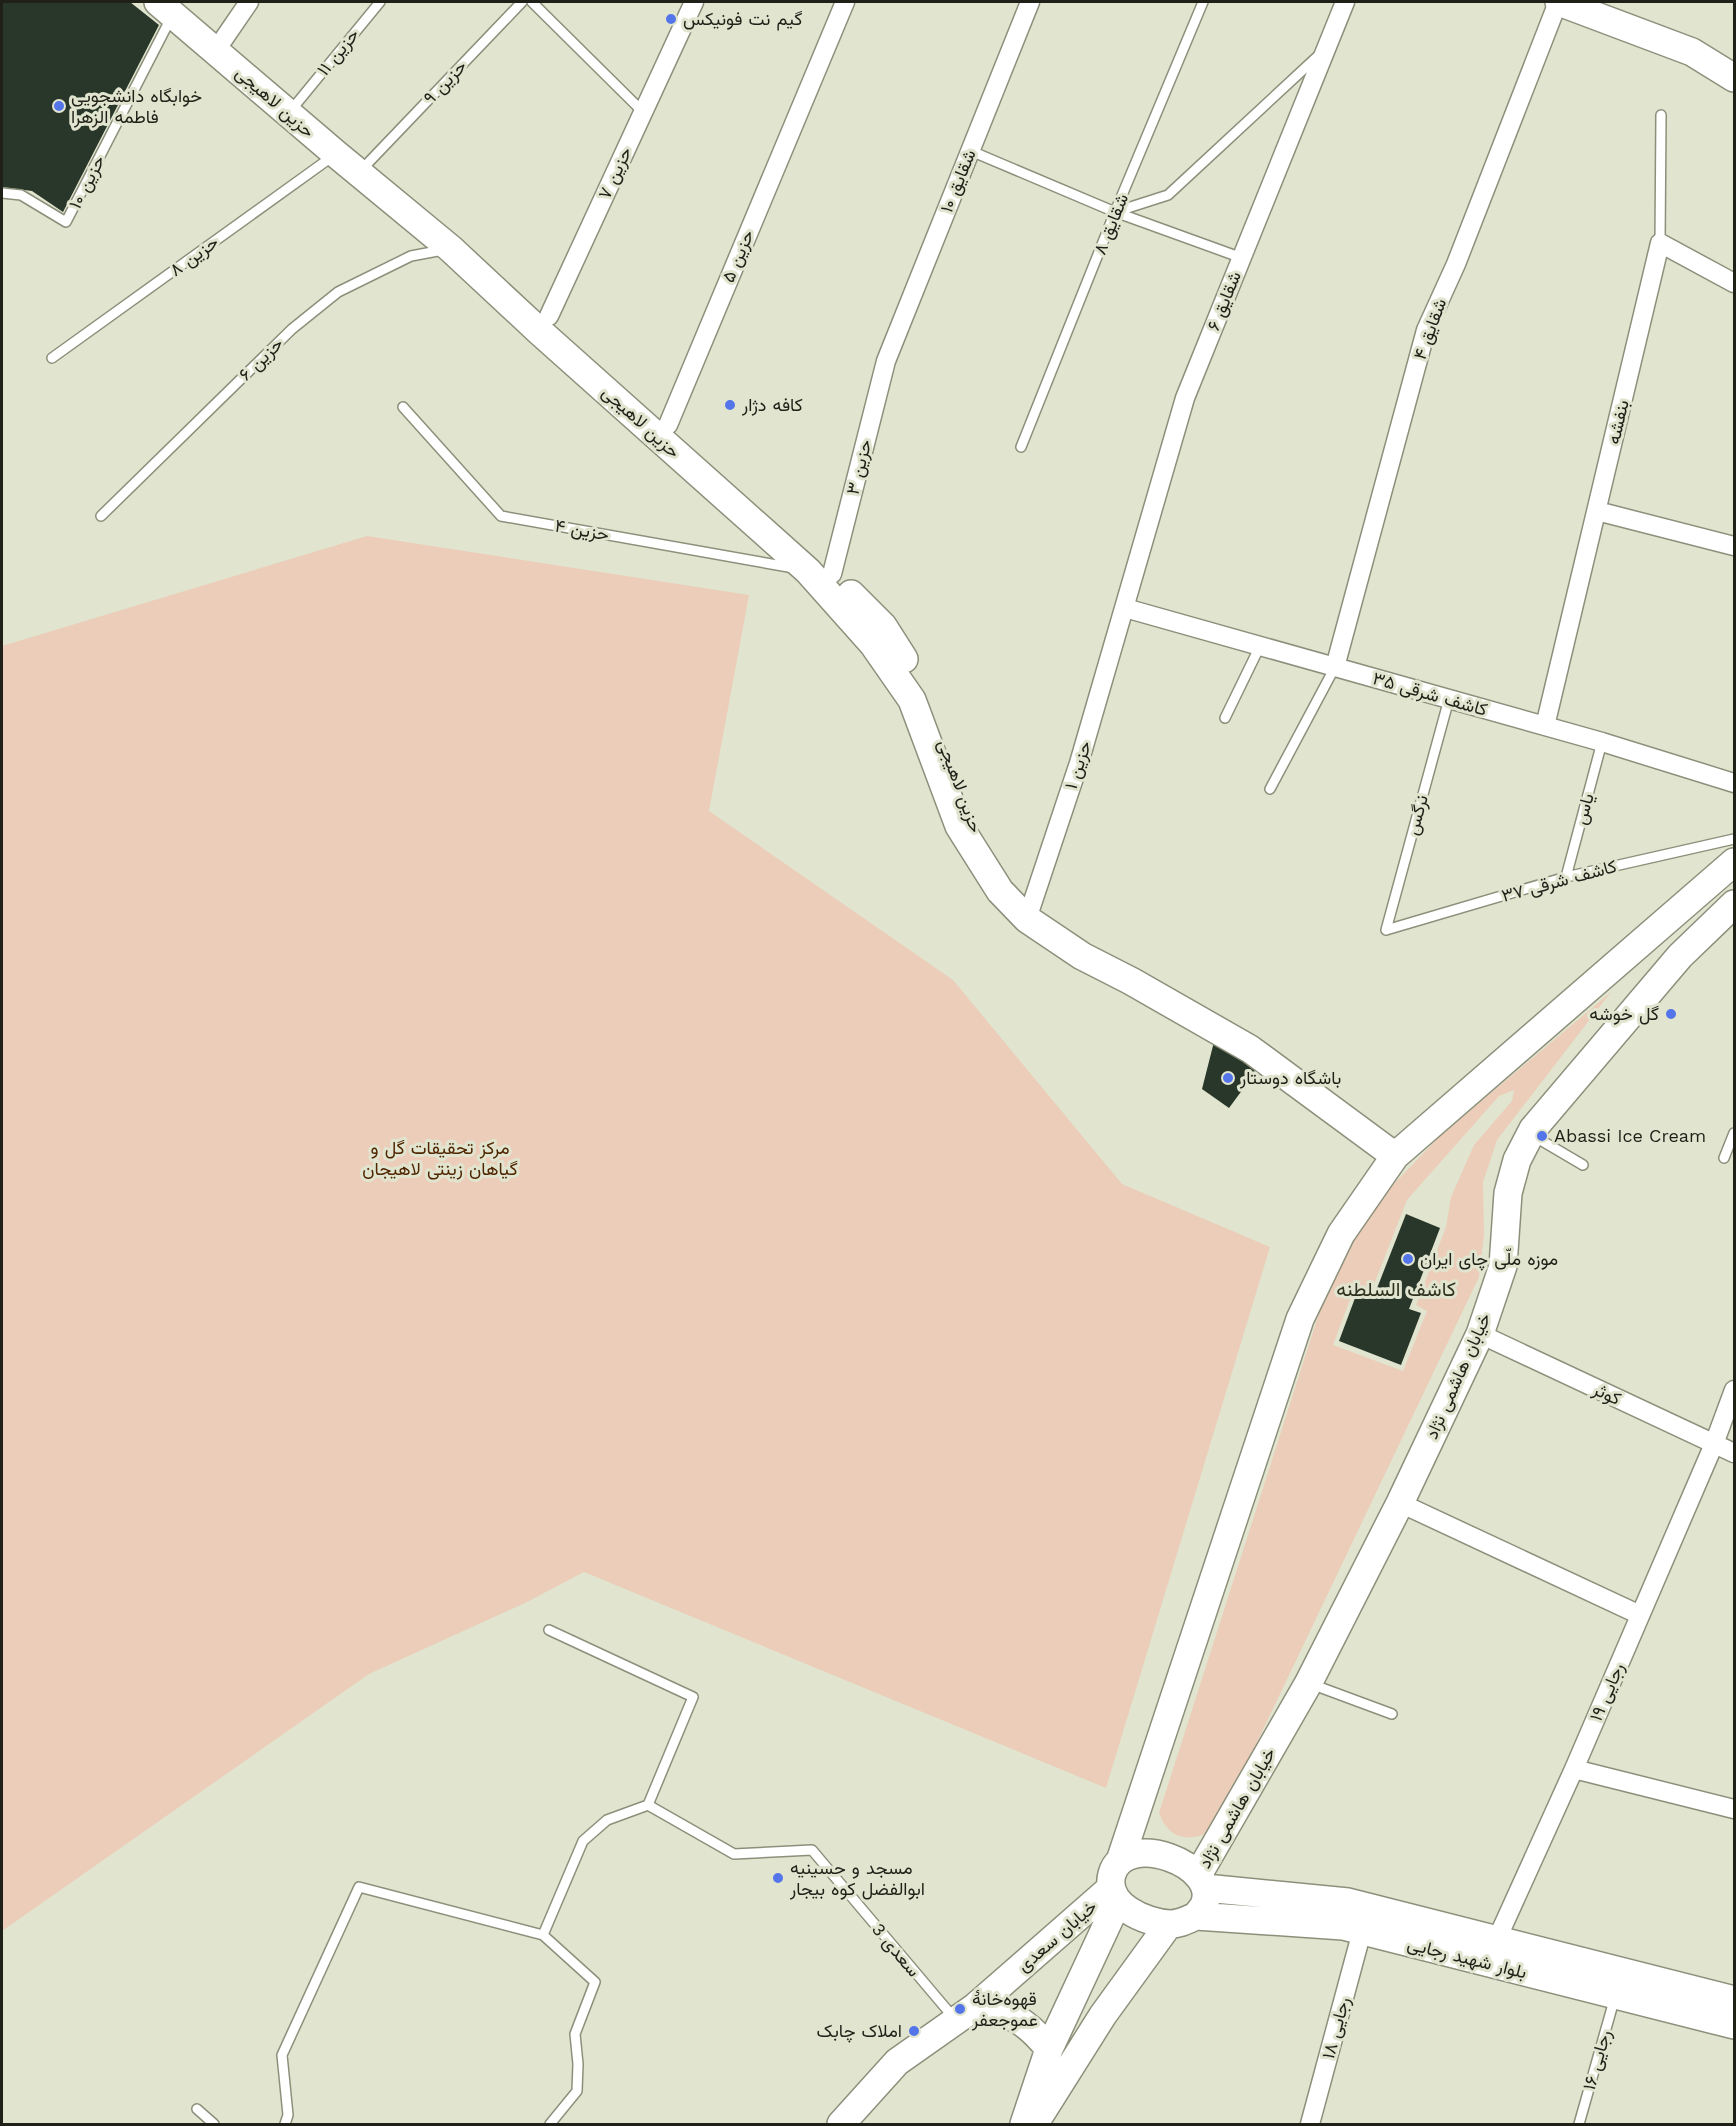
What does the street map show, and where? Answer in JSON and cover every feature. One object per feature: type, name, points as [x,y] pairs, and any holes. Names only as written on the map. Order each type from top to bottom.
[{"type":"main road","points":[[1559,2],[1692,52],[1734,78]]},
{"type":"main road","name":"حزین لاهیجی","points":[[170,6],[223,40],[368,163],[820,573],[883,626],[926,692],[975,832],[1027,920],[1082,956],[1131,981],[1250,1049],[1395,1156]]},
{"type":"main road","name":"حزین لاهیجی","points":[[170,6],[336,154],[668,425],[820,573]]},
{"type":"main road","points":[[1024,2124],[1049,2049],[1114,1895],[1111,1876],[1120,1861],[1300,1319],[1341,1234],[1395,1156],[1734,862]]},
{"type":"main road","name":"خیابان هاشمی نژاد","points":[[1201,1882],[1308,1683],[1400,1503],[1480,1334],[1503,1266],[1508,1193],[1517,1160],[1530,1134],[1680,956],[1734,904]]},
{"type":"main road","points":[[1114,1895],[1128,1910],[1148,1920],[1169,1924],[1183,1922],[1196,1916],[1204,1905],[1201,1882],[1188,1866],[1168,1856],[1147,1853],[1133,1854],[1120,1861]]},
{"type":"main road","name":"بلوار شهید رجایی","points":[[1201,1882],[1274,1895],[1348,1902],[1734,2000]]},
{"type":"main road","name":"خیابان سعدی","points":[[841,2124],[897,2062],[965,2013],[1114,1895]]},
{"type":"main road","points":[[1274,1895],[1267,1899],[1263,1909],[1264,1914],[1278,1922]]},
{"type":"main road","name":"بلوار شهید رجایی","points":[[1196,1916],[1343,1926],[1734,2025]]},
{"type":"main road","points":[[1034,2124],[1102,2015],[1169,1924]]},
{"type":"main road","points":[[965,2013],[995,2008],[1011,2015],[1037,2034],[1049,2049]]},
{"type":"street","points":[[223,40],[249,2]]},
{"type":"street","name":"حزین ۷","points":[[544,323],[694,2]]},
{"type":"street","name":"حزین ۵","points":[[668,425],[845,2]]},
{"type":"street","name":"شقایق ۱۰","points":[[886,361],[1030,2]]},
{"type":"street","name":"شقایق ۶","points":[[1125,608],[1185,398],[1345,2]]},
{"type":"street","name":"شقایق ۴","points":[[1335,667],[1426,330],[1456,264],[1559,2]]},
{"type":"street","points":[[1660,243],[1734,283]]},
{"type":"street","name":"بنفشه","points":[[1545,726],[1660,243]]},
{"type":"street","name":"حزین ۳","points":[[820,573],[886,361]]},
{"type":"street","points":[[1597,511],[1734,546]]},
{"type":"street","name":"کاشف شرقی ۳۵","points":[[1125,608],[1602,742],[1734,783]]},
{"type":"street","name":"حزین ۱","points":[[1027,920],[1079,763],[1125,608]]},
{"type":"street","name":"کوثر","points":[[1480,1334],[1734,1453]]},
{"type":"street","name":"رجایی ۱۹","points":[[1497,1939],[1574,1769],[1714,1444],[1734,1390]]},
{"type":"street","points":[[1400,1503],[1640,1615]]},
{"type":"street","points":[[1574,1769],[1734,1809]]},
{"type":"street","name":"رجایی ۱۸","points":[[1310,2124],[1362,1931]]},
{"type":"lane","name":"حزین ۱۱","points":[[297,103],[380,2]]},
{"type":"lane","name":"حزین ۹","points":[[368,163],[522,2]]},
{"type":"lane","points":[[532,2],[643,112]]},
{"type":"lane","name":"شقایق ۸","points":[[1022,447],[1115,212],[1203,2]]},
{"type":"lane","name":"حزین ۱۰","points":[[2,193],[21,195],[66,222],[170,6]]},
{"type":"lane","points":[[1115,212],[1168,195],[1326,50]]},
{"type":"lane","name":"بنفشه","points":[[1660,243],[1661,115]]},
{"type":"lane","points":[[970,151],[1115,212],[1242,258]]},
{"type":"lane","name":"حزین ۸","points":[[52,358],[336,154]]},
{"type":"lane","name":"حزین ۶","points":[[101,516],[292,329],[338,292],[411,256],[451,249]]},
{"type":"lane","name":"حزین ۴","points":[[403,407],[501,516],[820,573]]},
{"type":"lane","points":[[1225,718],[1260,646]]},
{"type":"lane","points":[[1270,789],[1335,667]]},
{"type":"lane","name":"نرگس","points":[[1386,930],[1449,699]]},
{"type":"lane","name":"یاس","points":[[1566,877],[1602,742]]},
{"type":"lane","name":"کاشف شرقی ۳۷","points":[[1386,930],[1566,877],[1734,839]]},
{"type":"lane","points":[[1724,1158],[1734,1133]]},
{"type":"lane","points":[[1530,1134],[1583,1165]]},
{"type":"lane","points":[[543,1935],[583,1841],[607,1820],[648,1805],[693,1697],[549,1630]]},
{"type":"lane","points":[[1308,1683],[1392,1714]]},
{"type":"lane","name":"سعدی 3","points":[[648,1805],[734,1854],[812,1850],[965,2013]]},
{"type":"lane","points":[[285,2124],[288,2115],[282,2055],[359,1887],[543,1935],[595,1982],[575,2034],[578,2064],[576,2091],[550,2124]]},
{"type":"lane","name":"رجایی ۱۶","points":[[1579,2124],[1615,1995]]},
{"type":"lane","points":[[197,2109],[213,2124]]},
{"type":"green space","name":"مرکز تحقیقات گل و گیاهان زینتی لاهیجان","points":[[367,536],[749,595],[709,811],[953,980],[1122,1184],[1270,1247],[1106,1788],[584,1572],[525,1603],[369,1674],[2,1931],[2,646]]},
{"type":"green space","points":[[1611,992],[1497,1140],[1483,1182],[1484,1235],[1479,1277],[1218,1824],[1199,1836],[1178,1835],[1171,1832],[1159,1813],[1321,1307],[1345,1249],[1390,1188],[1440,1136]],"holes":[[[1514,1090],[1512,1101],[1474,1145],[1451,1197],[1446,1227],[1416,1305],[1427,1311],[1403,1371],[1333,1345],[1355,1286],[1371,1292],[1407,1200],[1499,1096]]]},
{"type":"building","name":"خوابگاه دانشجویی فاطمه الزهرا","points":[[2,2],[130,2],[159,25],[63,212],[32,191],[2,187]]},
{"type":"building","name":"باشگاه دوستار","points":[[1216,1034],[1260,1066],[1229,1108],[1202,1089]]},
{"type":"building","name":"موزه ملّی چای ایران","points":[[1406,1214],[1440,1228],[1409,1309],[1421,1313],[1401,1365],[1339,1341],[1358,1290],[1374,1296]]},
{"type":"place","name":"گیم نت فونیکس","points":[[671,19]]},
{"type":"place","name":"خوابگاه دانشجویی فاطمه الزهرا","points":[[59,106]]},
{"type":"place","name":"کافه دژار","points":[[730,405]]},
{"type":"place","name":"گل خوشه","points":[[1671,1014]]},
{"type":"place","name":"باشگاه دوستار","points":[[1228,1078]]},
{"type":"place","name":"Abassi Ice Cream","points":[[1542,1136]]},
{"type":"place","name":"موزه ملّی چای ایران","points":[[1408,1259]]},
{"type":"place","name":"مسجد و حسینیه ابوالفضل کوه بیجار","points":[[778,1878]]},
{"type":"place","name":"قهوه‌خانهٔ عموجعفر","points":[[960,2009]]},
{"type":"place","name":"املاک چابک","points":[[914,2031]]},
{"type":"district","name":"کاشف السلطنه","points":[[1396,1289]]}]
